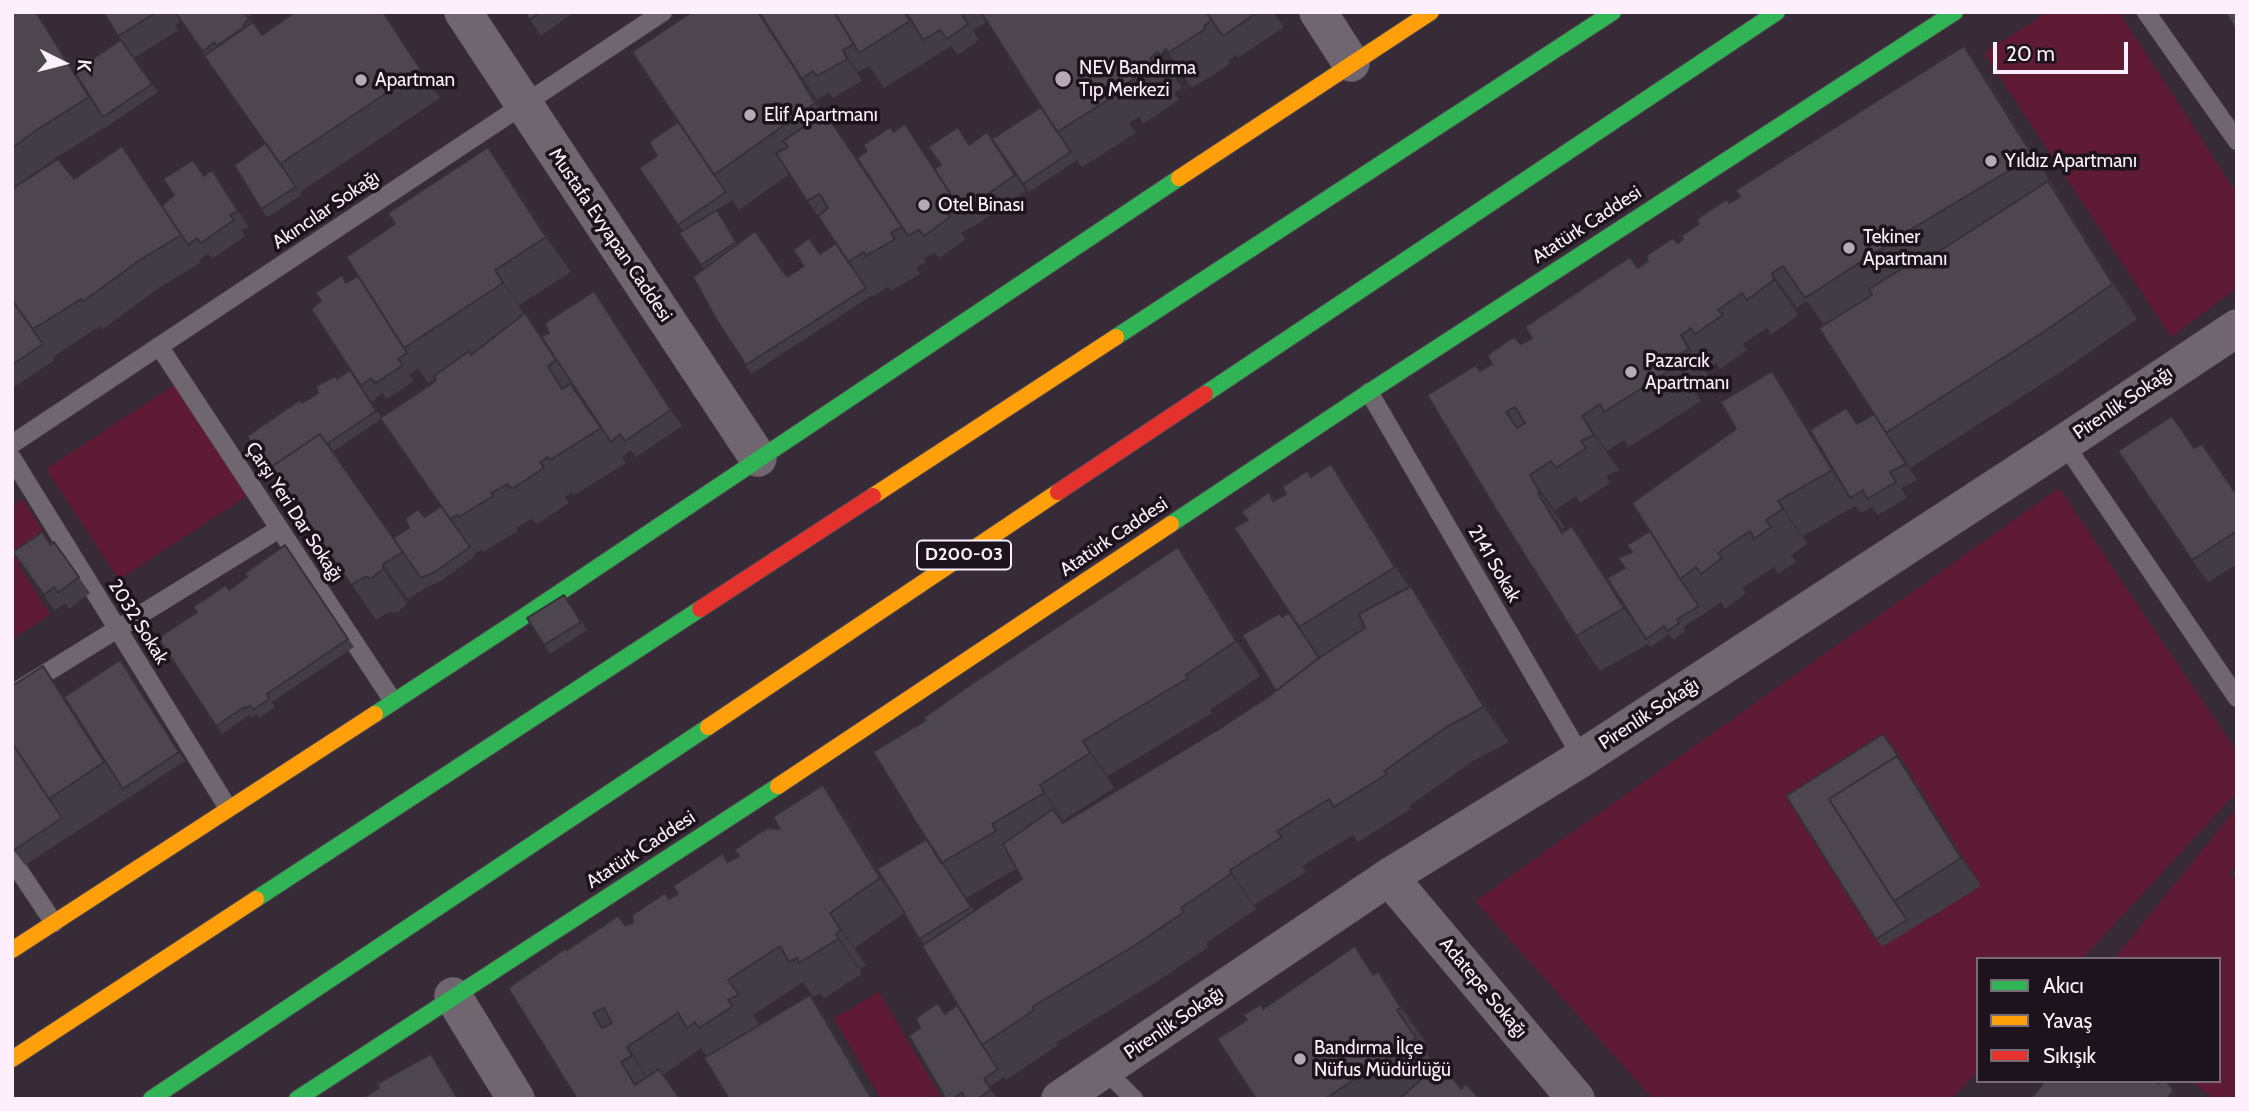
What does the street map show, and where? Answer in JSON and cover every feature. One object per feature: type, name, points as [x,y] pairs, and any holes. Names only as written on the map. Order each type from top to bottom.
[{"type":"main road","points":[[12,950],[517,621],[1430,12]]},
{"type":"main road","points":[[12,1059],[1613,12]]},
{"type":"main road","name":"D200-03","points":[[151,1099],[1777,12]]},
{"type":"main road","name":"Atatürk Caddesi","points":[[297,1099],[654,869],[1369,392],[1955,12]]},
{"type":"street","name":"Mustafa Evyapan Caddesi","points":[[463,12],[758,458]]},
{"type":"street","points":[[1318,12],[1351,63]]},
{"type":"street","name":"Pirenlik Sokağı","points":[[1060,1099],[1389,877],[1582,758],[2237,328]]},
{"type":"street","name":"Adatepe Sokağı","points":[[1389,877],[1576,1099]]},
{"type":"street","points":[[453,996],[516,1099]]},
{"type":"lane","name":"Akıncılar Sokağı","points":[[12,444],[663,12]]},
{"type":"lane","points":[[2146,12],[2237,141]]},
{"type":"lane","name":"Çarşı Yeri Dar Sokağı","points":[[159,346],[393,701]]},
{"type":"lane","name":"2141 Sokak","points":[[1369,392],[1582,758]]},
{"type":"lane","points":[[2064,443],[2237,698]]},
{"type":"lane","name":"2032 Sokak","points":[[12,458],[228,808]]},
{"type":"lane","points":[[12,694],[279,528]]},
{"type":"lane","points":[[12,860],[54,923]]},
{"type":"lane","points":[[1105,1070],[1134,1099]]},
{"type":"shaded area","points":[[2048,12],[2119,12],[2237,194],[2237,288],[2171,337],[1984,53]]},
{"type":"shaded area","points":[[175,384],[248,495],[119,580],[46,469]]},
{"type":"shaded area","points":[[2059,488],[2237,752],[2237,792],[2084,957],[1976,957],[1976,1073],[1952,1099],[1653,1099],[1475,901]]},
{"type":"shaded area","points":[[23,499],[51,544],[19,565],[50,615],[12,639],[12,506]]},
{"type":"shaded area","points":[[2237,807],[2237,865],[2230,872],[2237,883],[2237,1099],[2214,1099],[2194,1083],[2221,1083],[2221,957],[2116,957]]},
{"type":"shaded area","points":[[879,992],[942,1099],[881,1099],[834,1018]]},
{"type":"building","points":[[12,12],[36,12],[89,97],[12,148]]},
{"type":"building","points":[[103,12],[157,12],[118,36]]},
{"type":"building","points":[[175,12],[244,12],[249,19],[244,27],[217,46],[214,42],[203,52]]},
{"type":"building","points":[[295,12],[383,12],[421,70],[280,164],[204,56],[253,22],[262,35]]},
{"type":"building","points":[[525,12],[540,12],[530,20]]},
{"type":"building","name":"Elif Apartmanı","points":[[692,12],[758,12],[815,103],[714,175],[632,52]]},
{"type":"building","points":[[759,12],[834,12],[854,44],[843,50],[847,59],[817,76],[813,71],[802,79]]},
{"type":"building","points":[[834,12],[904,12],[910,21],[859,53]]},
{"type":"building","points":[[906,12],[966,12],[962,15],[968,24],[947,39],[940,30],[923,40]]},
{"type":"building","points":[[981,12],[1206,12],[1212,20],[1204,26],[1205,29],[1168,53],[1166,49],[1160,56],[1158,52],[1150,58],[1154,65],[1119,89],[1115,82],[1105,88],[1111,98],[1057,132]]},
{"type":"building","points":[[1206,12],[1258,12],[1223,36]]},
{"type":"building","points":[[2225,12],[2237,12],[2237,31]]},
{"type":"building","points":[[121,40],[152,84],[103,117],[74,71]]},
{"type":"building","points":[[1964,46],[2033,156],[1910,230],[1805,298],[1783,266],[1772,273],[1774,280],[1747,300],[1742,293],[1718,310],[1723,315],[1695,334],[1691,328],[1681,335],[1689,349],[1673,358],[1677,366],[1604,412],[1600,404],[1582,416],[1594,435],[1581,441],[1586,448],[1556,468],[1551,461],[1530,475],[1562,533],[1572,526],[1624,608],[1576,636],[1427,395],[1476,365],[1480,371],[1492,364],[1487,355],[1514,337],[1521,344],[1532,338],[1525,327],[1630,257],[1638,268],[1648,261],[1646,256],[1673,238],[1678,243],[1683,239],[1681,236],[1699,224],[1697,219],[1727,199],[1729,203],[1740,197],[1736,190]],"holes":[[[1515,407],[1525,423],[1517,428],[1506,412]]]},
{"type":"building","points":[[1041,107],[1071,152],[1023,184],[992,139]]},
{"type":"building","points":[[825,118],[830,120],[902,227],[891,233],[895,239],[866,256],[864,252],[848,262],[818,216],[828,208],[820,194],[807,201],[776,153],[788,147],[783,141],[815,119],[817,123]]},
{"type":"building","points":[[678,122],[726,192],[678,225],[639,168],[657,156],[649,142]]},
{"type":"building","name":"Otel Binası","points":[[905,124],[957,204],[946,210],[950,217],[924,236],[919,230],[908,236],[857,158],[867,151],[863,145],[890,127],[894,132]]},
{"type":"building","points":[[958,127],[969,145],[987,132],[1015,175],[962,212],[934,168],[941,165],[928,147]]},
{"type":"building","points":[[266,143],[296,187],[261,209],[234,165]]},
{"type":"building","points":[[122,146],[181,235],[140,260],[84,301],[81,299],[33,329],[12,300],[12,189],[58,159],[74,179]]},
{"type":"building","points":[[488,147],[546,237],[495,270],[503,283],[404,348],[346,257],[395,224],[388,213]]},
{"type":"building","points":[[193,160],[204,176],[212,170],[238,211],[230,215],[234,220],[201,243],[197,238],[188,245],[162,206],[174,195],[163,179]]},
{"type":"building","points":[[2048,181],[2113,284],[1886,433],[1819,328],[1872,295],[1869,289],[1923,256],[1924,261]]},
{"type":"building","points":[[717,210],[736,242],[701,265],[679,233]]},
{"type":"building","points":[[755,231],[787,277],[804,266],[793,250],[809,238],[820,254],[836,243],[866,288],[746,365],[717,321],[693,277]]},
{"type":"building","points":[[342,275],[346,283],[358,276],[407,353],[398,359],[403,365],[376,383],[371,378],[361,386],[311,309],[321,301],[315,293]]},
{"type":"building","points":[[594,291],[671,410],[625,441],[620,434],[611,442],[541,336],[549,333],[545,323]]},
{"type":"building","points":[[12,300],[43,344],[12,365]]},
{"type":"building","points":[[525,313],[556,360],[548,366],[562,389],[570,384],[601,428],[550,460],[548,457],[540,462],[544,468],[512,489],[507,484],[459,517],[457,515],[450,519],[380,418],[430,385],[436,380],[434,376],[469,351],[471,355]]},
{"type":"building","points":[[350,370],[376,411],[328,443],[329,447],[320,434],[271,467],[279,479],[275,481],[247,436],[300,400],[302,403],[318,393],[316,386],[335,376],[337,379]]},
{"type":"building","points":[[1772,371],[1832,470],[1778,501],[1783,509],[1766,520],[1771,527],[1754,539],[1750,531],[1718,553],[1722,558],[1701,574],[1696,567],[1680,579],[1632,503],[1736,429],[1721,402]]},
{"type":"building","points":[[1846,408],[1857,424],[1874,414],[1906,464],[1890,472],[1896,482],[1867,499],[1863,490],[1850,498],[1810,430]]},
{"type":"building","points":[[2172,416],[2194,448],[2202,444],[2237,495],[2237,531],[2192,560],[2118,451]]},
{"type":"building","points":[[320,434],[403,552],[383,564],[383,569],[372,578],[365,577],[351,585],[271,467]]},
{"type":"building","points":[[1331,464],[1395,567],[1299,627],[1234,528],[1248,520],[1241,512],[1269,492],[1273,501],[1286,494],[1282,487],[1307,471],[1311,477]]},
{"type":"building","points":[[441,506],[470,547],[435,572],[421,578],[393,538],[409,528],[405,519],[418,509],[425,517]]},
{"type":"building","points":[[1650,531],[1699,606],[1677,619],[1679,623],[1668,631],[1664,626],[1646,639],[1607,578],[1625,568],[1618,558],[1632,552],[1627,545]]},
{"type":"building","points":[[42,532],[51,545],[54,542],[79,577],[58,593],[54,587],[44,595],[13,552]]},
{"type":"building","points":[[285,545],[348,639],[267,694],[269,699],[253,710],[250,705],[246,709],[244,707],[216,726],[158,638],[197,612],[193,607],[226,585],[229,590],[247,577],[245,573]]},
{"type":"building","points":[[1178,547],[1236,641],[1186,675],[1188,678],[1083,741],[1090,753],[1040,785],[1044,793],[992,824],[996,831],[941,863],[873,752],[926,720],[923,718],[973,683]]},
{"type":"building","points":[[1411,586],[1484,707],[1448,726],[1384,771],[1387,774],[1334,807],[1329,799],[1277,831],[1282,837],[1230,870],[1231,874],[1181,908],[1184,912],[1134,946],[1032,1007],[1034,1010],[982,1045],[922,946],[1022,879],[1003,844],[1053,809],[1063,823],[1219,729],[1365,628],[1359,614]]},
{"type":"building","points":[[564,595],[581,622],[544,645],[527,618]]},
{"type":"building","points":[[1280,613],[1282,617],[1289,613],[1319,658],[1276,691],[1242,635]]},
{"type":"building","points":[[120,660],[179,752],[123,789],[64,697]]},
{"type":"building","points":[[43,666],[104,762],[49,799],[12,743],[12,686]]},
{"type":"building","points":[[1883,734],[1911,775],[1897,756],[1829,799],[1907,920],[1876,939],[1786,796]]},
{"type":"building","points":[[12,743],[62,818],[14,850],[12,848]]},
{"type":"building","points":[[1897,756],[1961,858],[1894,901],[1829,799]]},
{"type":"building","points":[[823,785],[880,878],[830,913],[841,930],[836,934],[838,939],[799,963],[797,958],[789,962],[780,946],[728,980],[739,995],[728,1000],[733,1006],[699,1028],[695,1022],[687,1028],[678,1013],[627,1047],[632,1056],[621,1062],[635,1085],[659,1069],[680,1099],[577,1099],[508,988],[618,916],[625,925],[633,923],[632,915],[665,893],[669,899],[678,894],[673,886],[723,853],[727,862],[739,856],[734,850],[767,828],[780,829],[773,817]],"holes":[[[604,1008],[612,1023],[602,1028],[593,1013]]]},
{"type":"building","points":[[927,839],[971,907],[919,939],[877,869]]},
{"type":"building","points":[[1355,946],[1373,975],[1378,971],[1401,1008],[1397,1010],[1416,1038],[1325,1099],[1256,1099],[1217,1039],[1247,1020],[1243,1015],[1261,1004],[1263,1009]]},
{"type":"building","points":[[810,995],[872,1099],[729,1099],[704,1058]]},
{"type":"building","points":[[938,1003],[945,1014],[957,1005],[998,1069],[984,1079],[991,1090],[977,1099],[965,1099],[962,1092],[953,1099],[946,1099],[909,1036],[920,1028],[916,1018]]},
{"type":"building","points":[[431,1054],[458,1099],[361,1099],[379,1088],[377,1084]]},
{"type":"building","points":[[1441,1062],[1461,1089],[1466,1084],[1480,1099],[1399,1099]]},
{"type":"building","points":[[2168,1083],[2173,1089],[2167,1099],[2030,1099],[2043,1084]]},
{"type":"traffic: fast","points":[[1116,337],[1613,12]]},
{"type":"traffic: fast","points":[[1205,394],[1777,12]]},
{"type":"traffic: fast","points":[[1171,524],[1369,392],[1955,12]]},
{"type":"traffic: fast","points":[[375,714],[1179,178]]},
{"type":"traffic: fast","points":[[256,899],[700,609]]},
{"type":"traffic: fast","points":[[151,1099],[708,727]]},
{"type":"traffic: fast","points":[[297,1099],[778,786]]},
{"type":"traffic: slow","points":[[1179,178],[1431,12]]},
{"type":"traffic: slow","points":[[873,496],[1116,337]]},
{"type":"traffic: slow","points":[[708,727],[1058,492]]},
{"type":"traffic: slow","points":[[778,786],[1171,524]]},
{"type":"traffic: slow","points":[[12,950],[375,714]]},
{"type":"traffic: slow","points":[[12,1059],[256,899]]},
{"type":"traffic: jam","points":[[1058,492],[1205,394]]},
{"type":"traffic: jam","points":[[700,609],[873,496]]},
{"type":"place","name":"NEV Bandırma Tıp Merkezi","points":[[1063,79]]},
{"type":"place","name":"Apartman","points":[[361,80]]},
{"type":"place","name":"Elif Apartmanı","points":[[750,115]]},
{"type":"place","name":"Yıldız Apartmanı","points":[[1991,161]]},
{"type":"place","name":"Otel Binası","points":[[924,205]]},
{"type":"place","name":"Tekiner Apartmanı","points":[[1849,248]]},
{"type":"place","name":"Pazarcık Apartmanı","points":[[1631,372]]},
{"type":"place","name":"Bandırma İlçe Nüfus Müdürlüğü","points":[[1300,1059]]}]
